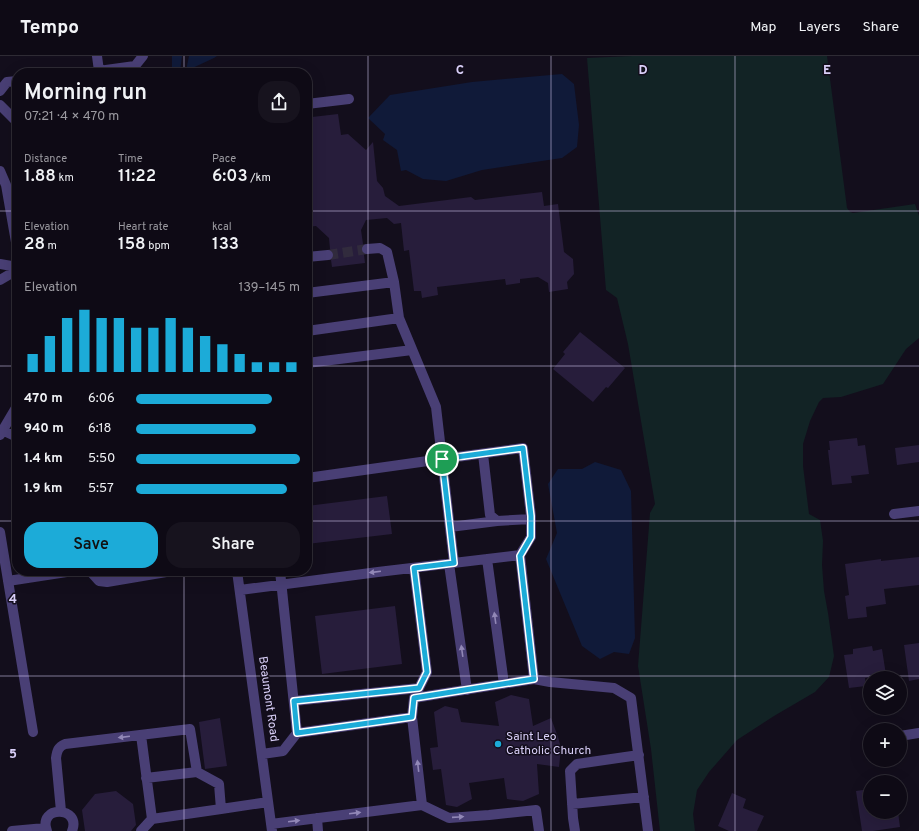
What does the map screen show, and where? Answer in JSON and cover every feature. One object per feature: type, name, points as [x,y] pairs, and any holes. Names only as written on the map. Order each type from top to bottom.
[{"type":"street","points":[[97,56],[99,68]]},
{"type":"street","points":[[132,68],[143,56]]},
{"type":"street","points":[[0,91],[8,81]]},
{"type":"street","points":[[312,103],[349,99]]},
{"type":"street","points":[[0,105],[12,117]]},
{"type":"street","points":[[0,171],[12,200]]},
{"type":"street","points":[[367,249],[380,248],[388,252],[399,318],[436,407],[467,690]]},
{"type":"street","points":[[312,257],[328,255]]},
{"type":"street","points":[[0,264],[12,267]]},
{"type":"street","points":[[0,280],[12,272]]},
{"type":"street","points":[[312,292],[394,282]]},
{"type":"street","points":[[312,330],[399,318]]},
{"type":"street","points":[[312,362],[412,350]]},
{"type":"street","points":[[12,414],[1,433],[12,436]]},
{"type":"street","points":[[312,477],[523,448],[531,519],[531,537],[520,556],[534,679]]},
{"type":"street","points":[[483,454],[490,515],[497,521]]},
{"type":"street","points":[[894,514],[919,511]]},
{"type":"street","points":[[450,527],[497,521],[531,519]]},
{"type":"street","points":[[0,532],[33,732]]},
{"type":"street","points":[[240,590],[452,563],[520,556]]},
{"type":"street","points":[[487,559],[504,684]]},
{"type":"street","points":[[414,568],[427,672],[414,698],[412,717],[422,805]]},
{"type":"street","points":[[8,581],[32,576]]},
{"type":"street","points":[[95,576],[100,581],[107,582],[142,576]]},
{"type":"street","name":"Beaumont Road","points":[[238,576],[272,828]]},
{"type":"street","points":[[262,754],[283,751],[297,733],[281,576]]},
{"type":"street","points":[[414,698],[534,679],[614,688],[631,698],[648,831]]},
{"type":"street","points":[[294,701],[419,688]]},
{"type":"street","points":[[297,733],[412,717]]},
{"type":"street","points":[[61,811],[56,752],[60,746],[65,744],[190,728],[197,772]]},
{"type":"street","points":[[907,735],[919,733]]},
{"type":"street","points":[[141,735],[152,819]]},
{"type":"street","points":[[575,831],[570,771],[577,764],[639,755]]},
{"type":"street","points":[[146,778],[197,772],[219,784],[221,809]]},
{"type":"street","points":[[572,804],[644,797]]},
{"type":"street","points":[[141,831],[152,819],[268,802]]},
{"type":"street","points":[[272,828],[316,818],[422,805],[449,818],[536,810],[539,831]]},
{"type":"street","points":[[12,831],[46,829],[46,819],[49,815],[57,811],[61,811],[66,812],[72,819],[72,831]]},
{"type":"street","points":[[316,818],[318,831]]},
{"type":"shaded area","points":[[632,56],[827,56],[847,208],[853,213],[915,204],[919,216],[919,338],[906,349],[883,384],[841,397],[823,398],[819,402],[810,421],[803,444],[803,466],[809,514],[820,520],[823,541],[822,565],[824,591],[834,656],[829,677],[815,692],[737,740],[709,772],[697,790],[693,814],[695,831],[660,831],[651,749],[638,666],[650,513],[655,504],[628,344],[617,298],[606,290],[587,58]]},
{"type":"water","points":[[172,56],[182,56],[180,68],[172,68]]},
{"type":"water","points":[[189,56],[217,56],[192,68],[187,68]]},
{"type":"water","points":[[562,74],[574,84],[579,125],[577,147],[562,158],[482,170],[446,181],[423,179],[406,170],[401,171],[397,150],[383,140],[385,134],[368,118],[390,95],[472,82]]},
{"type":"water","points":[[595,462],[621,470],[631,491],[635,638],[629,654],[614,652],[600,659],[582,646],[546,559],[557,533],[548,484],[558,469],[582,469]]},
{"type":"building","points":[[338,114],[341,135],[348,134],[366,150],[373,142],[377,181],[383,188],[385,196],[399,206],[471,197],[475,200],[542,192],[544,206],[558,204],[564,252],[573,259],[574,274],[567,282],[568,289],[549,292],[548,283],[538,277],[520,279],[520,283],[506,285],[505,279],[437,287],[438,295],[422,298],[421,291],[414,291],[409,250],[404,251],[401,223],[394,224],[387,218],[366,220],[361,230],[363,244],[361,249],[364,255],[365,263],[332,267],[331,260],[334,257],[334,254],[330,249],[329,238],[316,226],[312,226],[312,117]]},
{"type":"building","points":[[580,332],[625,368],[608,388],[606,387],[593,402],[553,369],[565,354],[563,352]]},
{"type":"building","points":[[857,438],[858,446],[865,445],[869,474],[851,476],[852,483],[832,485],[828,450],[830,450],[829,441]]},
{"type":"building","points":[[919,445],[919,462],[897,465],[895,448]]},
{"type":"building","points":[[387,496],[392,534],[312,543],[312,505]]},
{"type":"building","points":[[919,557],[919,585],[884,589],[886,604],[866,607],[867,617],[848,619],[845,596],[849,595],[845,564],[881,559],[881,561]]},
{"type":"building","points":[[395,606],[402,664],[322,674],[315,616]]},
{"type":"building","points":[[919,643],[919,679],[909,681],[904,645]]},
{"type":"building","points":[[872,646],[873,651],[882,649],[885,671],[863,671],[863,686],[849,688],[844,655],[853,654],[853,649]]},
{"type":"building","points":[[511,695],[529,699],[533,726],[551,718],[561,748],[559,767],[537,764],[539,794],[523,801],[507,799],[504,778],[469,783],[472,799],[457,807],[446,805],[441,769],[433,770],[430,748],[438,747],[434,712],[445,706],[458,709],[461,722],[499,726],[495,702]]},
{"type":"building","points":[[220,718],[227,766],[205,769],[199,722]]},
{"type":"building","points":[[863,790],[863,819],[899,819],[900,827],[862,831],[856,791]]},
{"type":"building","points":[[116,791],[133,804],[136,825],[131,831],[85,831],[82,810],[95,794]]},
{"type":"building","points":[[732,793],[746,799],[743,808],[764,816],[757,831],[729,831],[718,826]]},
{"type":"tunnel","points":[[328,255],[367,249]]},
{"type":"place","name":"Saint Leo Catholic Church","points":[[498,744]]},
{"type":"route","points":[[523,448],[531,516],[531,537],[520,556],[534,679],[414,698],[412,717],[297,733],[294,701],[419,688],[427,672],[414,568],[454,563],[442,459],[523,448]]}]
